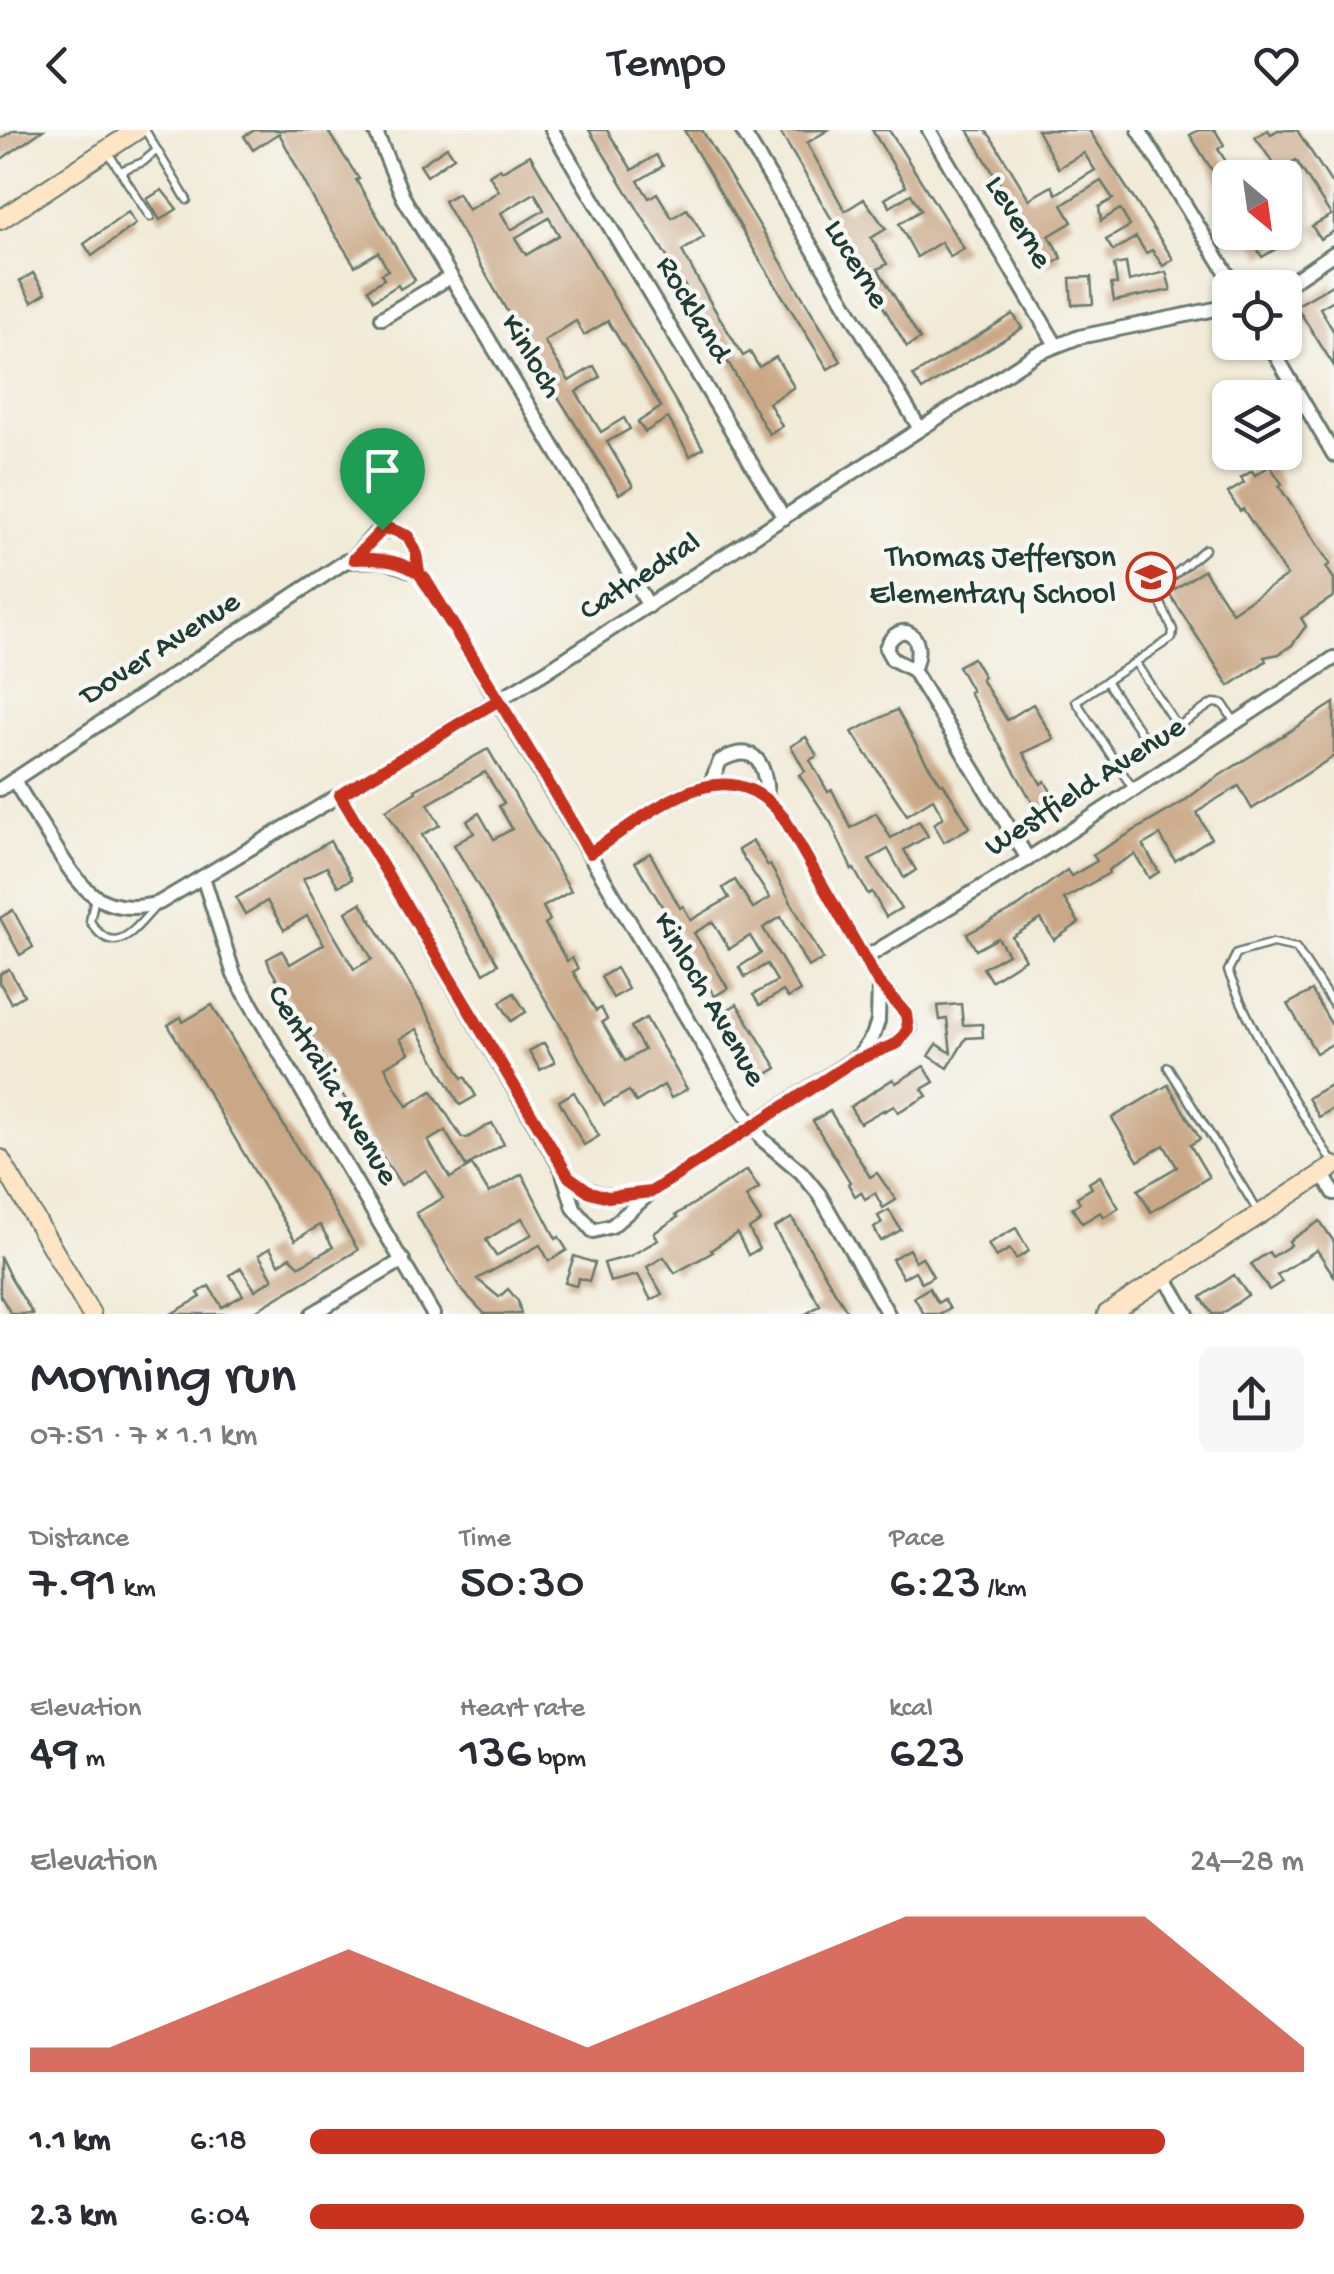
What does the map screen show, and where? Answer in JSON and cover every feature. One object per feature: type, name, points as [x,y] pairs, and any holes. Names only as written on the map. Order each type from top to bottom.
[{"type":"main road","points":[[0,220],[136,130]]},
{"type":"main road","points":[[0,1159],[92,1314]]},
{"type":"main road","points":[[1107,1314],[1330,1168]]},
{"type":"street","name":"Kinloch","points":[[375,130],[399,189],[649,606]]},
{"type":"street","name":"Rockland","points":[[552,130],[784,518]]},
{"type":"street","name":"Lucerne","points":[[742,130],[920,428]]},
{"type":"street","name":"Leverne","points":[[929,130],[1056,344]]},
{"type":"street","points":[[1139,130],[1225,270]]},
{"type":"street","points":[[1302,275],[1334,253]]},
{"type":"street","points":[[382,318],[450,277]]},
{"type":"street","name":"Cathedral","points":[[158,903],[499,700],[1015,366],[1056,344],[1212,310]]},
{"type":"street","points":[[1279,360],[1334,455]]},
{"type":"street","name":"Dover Avenue","points":[[0,789],[354,559],[374,535],[391,529],[408,536],[419,573],[499,700]]},
{"type":"street","points":[[354,559],[383,560],[419,573]]},
{"type":"street","name":"Westfield Avenue","points":[[865,958],[1028,860],[1334,658]]},
{"type":"street","points":[[913,670],[1028,860]]},
{"type":"street","name":"Kinloch Avenue","points":[[499,700],[753,1127],[819,1194],[888,1314]]},
{"type":"street","points":[[711,784],[720,761],[740,752],[749,754],[761,764],[768,799]]},
{"type":"street","points":[[14,780],[72,876],[92,896],[131,908],[158,903]]},
{"type":"street","points":[[340,795],[562,1169],[574,1208],[593,1231],[612,1226],[651,1192],[852,1062],[898,1043],[908,1029],[906,1014],[878,982],[784,818],[768,799],[752,790],[734,784],[711,784],[682,794],[590,853]]},
{"type":"street","name":"Centralia Avenue","points":[[203,877],[234,975],[433,1314]]},
{"type":"street","points":[[852,1062],[866,1047],[878,1021],[878,982]]},
{"type":"street","points":[[1330,1168],[1334,1193]]},
{"type":"street","points":[[562,1169],[578,1185],[604,1196],[621,1198],[651,1192]]},
{"type":"street","points":[[312,1314],[402,1260]]},
{"type":"street","points":[[1165,1277],[1187,1314]]},
{"type":"lane","points":[[145,130],[187,200]]},
{"type":"lane","points":[[106,150],[150,217]]},
{"type":"lane","points":[[120,171],[142,162],[157,150]]},
{"type":"lane","points":[[1134,790],[1076,701],[1172,638],[1173,630],[1158,597],[1161,586],[1205,549]]},
{"type":"lane","points":[[1135,662],[1177,726]]},
{"type":"lane","points":[[1106,682],[1149,745]]},
{"type":"lane","points":[[1118,766],[1212,703],[1224,704],[1236,722]]},
{"type":"lane","points":[[92,896],[90,921],[98,934],[114,941],[127,938],[158,903]]},
{"type":"lane","points":[[1330,1168],[1244,1012],[1228,971],[1237,953],[1273,943],[1296,948],[1334,1006]]},
{"type":"lane","points":[[1168,1067],[1260,1214]]},
{"type":"building","points":[[14,130],[43,130],[0,160],[0,139]]},
{"type":"building","points":[[255,130],[327,130],[415,280],[374,300],[368,289],[384,279],[381,274],[388,270],[378,252],[355,266],[317,206],[279,133],[253,150],[244,136]]},
{"type":"building","points":[[589,130],[607,130],[632,170],[656,155],[663,166],[638,181],[649,198],[657,193],[672,218],[687,209],[704,237],[682,251],[712,305],[743,356],[750,352],[759,367],[776,357],[794,387],[769,403],[782,426],[769,434]]},
{"type":"building","points":[[684,130],[702,130],[841,361],[828,369]]},
{"type":"building","points":[[779,130],[828,130],[807,143],[845,211],[864,199],[886,229],[871,238],[887,264],[878,269],[920,339],[907,347]]},
{"type":"building","points":[[872,130],[889,130],[964,249],[950,257],[941,242],[917,257],[899,224],[921,210],[911,194],[890,207],[885,199],[906,186]]},
{"type":"building","points":[[968,130],[985,130],[1029,199],[1052,186],[1056,194],[1095,170],[1084,153],[1058,168],[1037,130],[1089,130],[1173,259],[1163,266],[1152,250],[1146,253],[1136,237],[1113,251],[1106,240],[1130,226],[1120,209],[1101,221],[1099,207],[1113,199],[1101,181],[1062,205],[1072,222],[1049,236],[1062,258],[1048,266]]},
{"type":"building","points":[[1199,130],[1215,130],[1224,145],[1218,149],[1225,160],[1212,160],[1212,170],[1190,135]]},
{"type":"building","points":[[1268,130],[1271,134],[1297,130],[1334,187],[1334,231],[1320,239],[1312,226],[1331,215],[1302,169],[1302,160],[1271,160],[1255,137]]},
{"type":"building","points":[[447,147],[454,157],[427,176],[420,165]]},
{"type":"building","points":[[530,155],[703,448],[690,456],[668,418],[645,432],[638,422],[661,407],[608,321],[584,335],[576,321],[544,341],[569,381],[594,366],[600,377],[576,392],[601,432],[624,418],[630,429],[607,442],[633,486],[619,494],[535,360],[444,201],[458,193],[468,210],[499,191],[489,175],[500,168],[502,171]],"holes":[[[535,193],[544,210],[511,230],[501,213]],[[549,218],[559,235],[526,255],[515,238]]]},
{"type":"building","points":[[162,190],[177,209],[160,220],[147,199]]},
{"type":"building","points":[[128,212],[136,224],[92,256],[84,244]]},
{"type":"building","points":[[1126,263],[1129,281],[1166,272],[1171,290],[1114,301],[1114,265]]},
{"type":"building","points":[[33,273],[46,293],[32,302],[20,281]]},
{"type":"building","points":[[1091,277],[1093,304],[1072,305],[1070,278]]},
{"type":"building","points":[[1334,284],[1334,300],[1320,308],[1334,332],[1334,366],[1302,315],[1302,303]]},
{"type":"building","points":[[1013,314],[1022,328],[922,390],[913,376]]},
{"type":"building","points":[[1273,470],[1282,484],[1279,486],[1330,564],[1326,567],[1334,579],[1334,596],[1301,618],[1306,626],[1292,645],[1279,654],[1264,657],[1266,661],[1229,686],[1169,593],[1204,570],[1232,612],[1287,576],[1228,493],[1244,483],[1241,478],[1252,471],[1255,475]]},
{"type":"building","points":[[973,658],[984,677],[981,679],[1007,720],[1033,704],[1054,739],[1023,753],[1056,801],[1038,812],[958,666]]},
{"type":"building","points":[[1334,703],[1334,756],[1252,809],[1239,786],[1210,803],[1197,813],[1211,838],[1175,861],[1160,835],[1143,845],[1159,872],[1149,878],[1135,854],[1108,870],[1109,873],[1064,899],[1079,923],[1054,940],[1041,919],[1012,937],[1025,959],[991,981],[983,968],[1008,954],[998,938],[976,950],[967,934],[1016,908],[1067,870],[1071,876],[1097,861],[1093,855],[1183,802]]},
{"type":"building","points":[[897,710],[970,827],[944,842],[934,824],[943,817],[933,799],[907,815],[852,732]]},
{"type":"building","points":[[806,737],[817,756],[810,760],[828,792],[832,790],[851,828],[876,813],[891,838],[919,821],[928,836],[904,850],[916,870],[904,878],[888,849],[869,860],[901,908],[886,917],[872,892],[868,894],[852,870],[831,823],[799,775],[805,771],[791,746]]},
{"type":"building","points":[[488,749],[571,891],[543,907],[550,920],[545,924],[567,961],[572,958],[578,969],[573,972],[596,1011],[601,1008],[607,1019],[602,1022],[625,1061],[644,1050],[631,1027],[646,1018],[687,1089],[671,1098],[664,1085],[636,1102],[629,1091],[604,1105],[454,845],[474,833],[467,821],[479,813],[494,839],[512,829],[499,806],[504,803],[485,772],[428,804],[440,825],[422,835],[498,964],[484,973],[386,810]]},
{"type":"building","points":[[330,841],[352,879],[338,886],[327,867],[303,879],[331,930],[354,969],[372,959],[346,912],[361,903],[476,1096],[460,1105],[417,1029],[400,1039],[409,1053],[385,1067],[396,1088],[407,1106],[432,1091],[462,1138],[492,1123],[504,1144],[466,1166],[445,1131],[428,1141],[450,1178],[472,1165],[489,1193],[522,1174],[556,1239],[559,1237],[567,1250],[549,1261],[540,1245],[477,1279],[499,1297],[508,1289],[518,1301],[521,1314],[485,1314],[460,1288],[416,1213],[443,1198],[426,1170],[401,1185],[337,1086],[328,1064],[270,968],[267,959],[282,951],[290,964],[324,944],[307,916],[284,930],[267,901],[245,914],[236,898]],"holes":[[[522,1218],[532,1234],[496,1256],[486,1240]]]},
{"type":"building","points":[[753,841],[823,959],[808,967],[781,917],[763,928],[800,991],[788,998],[783,991],[760,1005],[753,995],[777,981],[767,964],[745,977],[739,967],[761,953],[750,936],[729,949],[713,922],[694,933],[728,988],[715,996],[635,862],[650,853],[680,908],[683,906],[691,920],[729,898],[723,888],[735,880],[753,908],[770,898],[738,850]]},
{"type":"building","points":[[13,910],[33,947],[20,955],[0,918]]},
{"type":"building","points":[[616,968],[628,989],[613,998],[601,977]]},
{"type":"building","points":[[9,969],[24,995],[11,1003],[0,983],[0,974]]},
{"type":"building","points":[[1312,991],[1331,1024],[1334,1022],[1334,1043],[1316,1053],[1288,1004]]},
{"type":"building","points":[[514,993],[526,1012],[511,1021],[500,1002]]},
{"type":"building","points":[[737,1004],[777,1068],[762,1077],[724,1012]]},
{"type":"building","points":[[961,1004],[963,1025],[982,1024],[983,1037],[966,1038],[948,1068],[929,1056],[937,1044],[951,1053],[947,1019],[940,1020],[938,1006]]},
{"type":"building","points":[[212,1005],[358,1250],[250,1314],[171,1314],[201,1297],[198,1293],[209,1286],[222,1307],[243,1295],[230,1275],[241,1268],[255,1290],[273,1279],[259,1255],[270,1248],[279,1264],[290,1257],[300,1266],[333,1247],[320,1225],[295,1240],[168,1025],[181,1017],[183,1022]]},
{"type":"building","points":[[544,1043],[555,1062],[540,1070],[529,1051]]},
{"type":"building","points":[[924,1066],[934,1082],[922,1089],[927,1096],[898,1112],[894,1106],[860,1123],[850,1107],[893,1079],[896,1083]]},
{"type":"building","points":[[1334,1083],[1334,1108],[1319,1117],[1308,1098]]},
{"type":"building","points":[[1168,1085],[1200,1139],[1190,1145],[1209,1177],[1151,1212],[1138,1190],[1177,1167],[1164,1145],[1138,1161],[1112,1118]]},
{"type":"building","points":[[574,1092],[599,1136],[584,1145],[559,1101]]},
{"type":"building","points":[[830,1111],[870,1177],[877,1173],[896,1200],[883,1208],[875,1193],[865,1199],[861,1192],[855,1196],[813,1121]]},
{"type":"building","points":[[747,1170],[759,1188],[746,1197],[761,1221],[749,1229],[759,1249],[748,1255],[737,1233],[675,1273],[664,1257],[647,1267],[662,1294],[651,1300],[638,1275],[610,1282],[604,1263],[630,1256],[658,1240],[654,1233],[676,1215]]},
{"type":"building","points":[[1100,1176],[1119,1208],[1104,1217],[1101,1212],[1082,1223],[1072,1208],[1080,1203],[1077,1197],[1092,1188],[1089,1183]]},
{"type":"building","points":[[889,1210],[901,1230],[881,1241],[874,1228],[882,1223],[878,1216]]},
{"type":"building","points":[[792,1218],[849,1314],[806,1314],[820,1305],[774,1228]]},
{"type":"building","points":[[1320,1221],[1334,1242],[1334,1276],[1317,1250],[1277,1275],[1282,1282],[1269,1290],[1251,1264],[1269,1252],[1272,1257]]},
{"type":"building","points":[[1016,1228],[1029,1251],[1016,1259],[1010,1249],[996,1257],[988,1244]]},
{"type":"building","points":[[909,1249],[915,1261],[922,1257],[933,1276],[922,1283],[915,1271],[903,1278],[892,1259]]},
{"type":"building","points":[[0,1256],[33,1314],[11,1314],[0,1295]]},
{"type":"building","points":[[574,1256],[595,1263],[589,1281],[579,1278],[576,1286],[565,1283]]},
{"type":"building","points":[[1234,1275],[1248,1295],[1221,1314],[1212,1314],[1201,1297]]},
{"type":"building","points":[[929,1288],[938,1303],[944,1299],[950,1309],[941,1314],[924,1314],[914,1297]]},
{"type":"place","name":"Thomas Jefferson Elementary School","points":[[1151,577]]},
{"type":"route","points":[[382,530],[354,559],[374,558],[400,564],[425,579],[507,713],[590,853],[696,787],[726,783],[764,796],[784,818],[878,982],[906,1014],[908,1029],[898,1043],[852,1062],[651,1192],[608,1197],[590,1192],[569,1177],[340,795],[499,700],[425,579],[419,573],[416,552],[408,536],[400,531],[382,530]]}]
